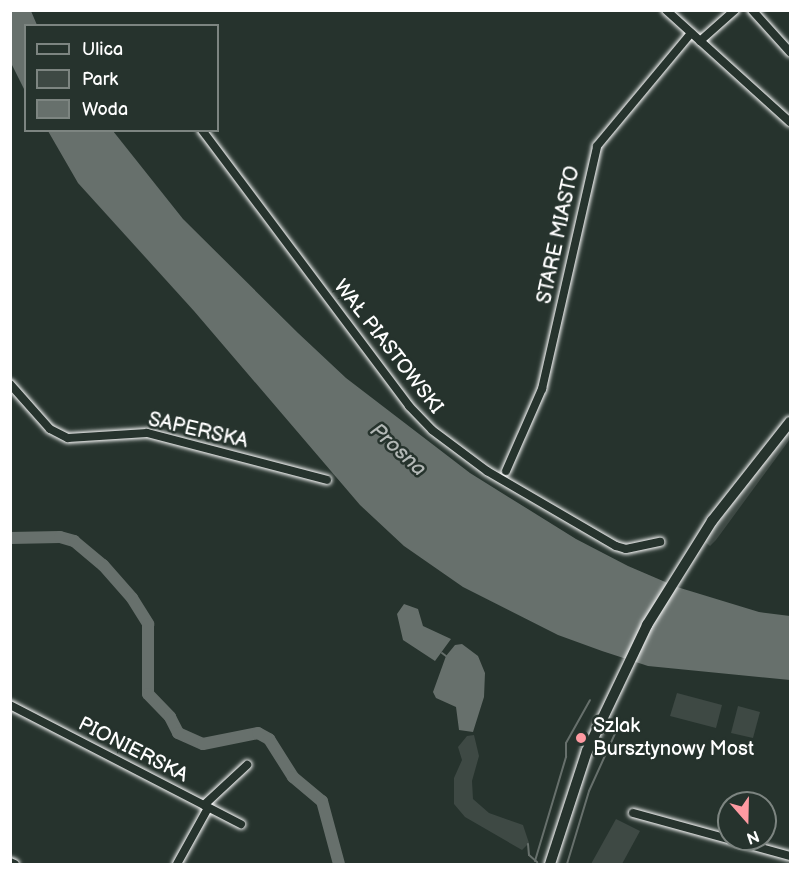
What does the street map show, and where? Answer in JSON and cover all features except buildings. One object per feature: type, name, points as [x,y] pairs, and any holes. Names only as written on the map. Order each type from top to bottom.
[{"type":"main road","points":[[550,864],[577,778],[623,669],[687,558],[790,422]]},
{"type":"street","points":[[666,10],[790,122]]},
{"type":"street","points":[[700,41],[735,10]]},
{"type":"street","points":[[752,10],[790,52]]},
{"type":"street","name":"STARE MIASTO","points":[[506,471],[542,389],[597,146],[692,33]]},
{"type":"street","name":"WAŁ PIASTOWSKI","points":[[204,132],[426,425],[487,471],[616,546],[626,549],[660,542]]},
{"type":"street","name":"SAPERSKA","points":[[10,384],[50,429],[68,438],[127,433],[167,436],[327,480]]},
{"type":"street","name":"PIONIERSKA","points":[[10,705],[241,824]]},
{"type":"street","points":[[177,864],[206,807],[247,765]]},
{"type":"street","points":[[633,813],[790,856]]},
{"type":"street","points":[[10,862],[15,864]]},
{"type":"green space","points":[[790,428],[790,439],[716,540],[710,546],[705,542],[697,556],[694,554]]},
{"type":"green space","points":[[677,693],[722,705],[716,728],[670,716]]},
{"type":"green space","points":[[738,706],[760,712],[753,738],[731,733]]},
{"type":"green space","points":[[474,735],[479,756],[472,781],[473,799],[489,813],[523,825],[529,843],[522,850],[465,817],[454,804],[454,778],[462,760],[458,747],[467,736]]},
{"type":"green space","points":[[616,819],[640,831],[622,864],[591,864]]},
{"type":"water","points":[[11,10],[31,11],[37,24],[24,24],[24,89],[11,63]]},
{"type":"water","name":"Prosna","points":[[49,132],[114,132],[183,219],[298,333],[346,378],[470,473],[576,539],[628,566],[677,587],[759,612],[790,616],[790,680],[648,666],[602,651],[558,635],[463,587],[404,546],[360,505],[194,311],[78,183]]},
{"type":"water","points":[[404,604],[418,609],[423,626],[451,639],[435,661],[403,640],[397,614]]},
{"type":"water","points":[[462,644],[478,656],[485,673],[484,697],[473,732],[459,730],[456,707],[436,698],[433,692],[446,656],[455,645]]},
{"type":"waterway","points":[[10,538],[60,537],[74,541],[103,565],[132,598],[148,624],[148,694],[170,717],[178,733],[203,744],[258,733],[269,739],[293,777],[322,801],[339,864]]},
{"type":"waterway","points":[[442,653],[446,656]]},
{"type":"waterway","points":[[535,861],[566,757],[566,743],[590,700]]},
{"type":"waterway","points":[[567,864],[589,791],[619,725]]},
{"type":"waterway","points":[[528,844],[529,855],[537,862]]},
{"type":"place","name":"Szlak Bursztynowy Most","points":[[581,738]]}]
